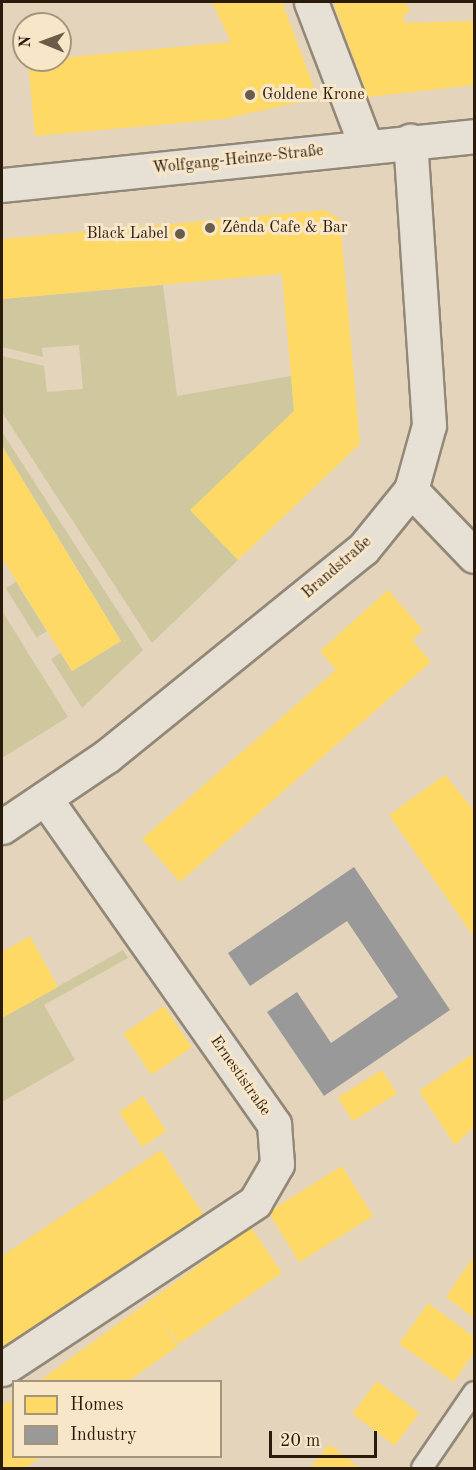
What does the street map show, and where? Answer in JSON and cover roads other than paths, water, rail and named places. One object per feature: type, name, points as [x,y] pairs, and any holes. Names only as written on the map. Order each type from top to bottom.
[{"type":"street","points":[[311,2],[366,146]]},
{"type":"street","name":"Wolfgang-Heinze-Straße","points":[[2,185],[474,136]]},
{"type":"street","name":"Brandstraße","points":[[2,827],[107,756],[363,549],[411,490],[429,425],[410,141]]},
{"type":"street","points":[[411,490],[474,556]]},
{"type":"street","name":"Ernestistraße","points":[[2,1369],[255,1202],[278,1164],[274,1124],[45,798]]},
{"type":"lane","points":[[422,1468],[474,1392]]},
{"type":"place","name":"Goldene Krone","points":[[250,95]]},
{"type":"place","name":"Zênda Cafe & Bar","points":[[210,228]]},
{"type":"place","name":"Black Label","points":[[180,234]]}]
